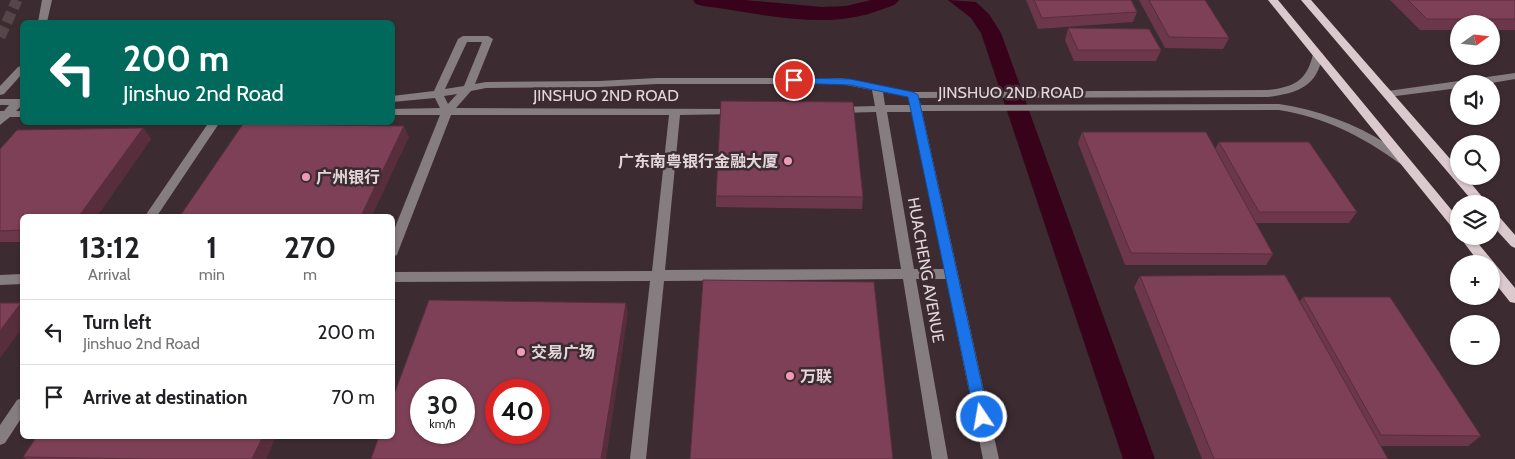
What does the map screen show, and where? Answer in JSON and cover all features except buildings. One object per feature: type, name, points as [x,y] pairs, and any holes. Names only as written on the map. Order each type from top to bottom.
[{"type":"main road","points":[[1296,0],[1308,3],[1474,195]]},
{"type":"main road","points":[[1278,2],[1450,217]]},
{"type":"main road","points":[[1500,226],[1515,243]]},
{"type":"main road","points":[[1472,245],[1481,255]]},
{"type":"main road","points":[[1500,279],[1515,298]]},
{"type":"street","points":[[43,20],[47,3]]},
{"type":"street","points":[[395,244],[447,112],[468,88],[488,39],[463,40],[438,94],[447,112]]},
{"type":"street","name":"JINSHUO 2ND ROAD","points":[[827,111],[881,110],[915,102],[999,95],[1275,94],[1295,88],[1306,81],[1313,73],[1318,54]]},
{"type":"street","points":[[0,92],[20,71]]},
{"type":"street","points":[[1500,78],[1515,76]]},
{"type":"street","name":"JINSHUO 2ND ROAD","points":[[395,99],[416,98],[492,84],[830,80],[877,87],[915,102],[1003,108],[1289,108],[1310,112],[1347,127],[1378,142],[1406,162]]},
{"type":"street","points":[[1388,94],[1450,86]]},
{"type":"street","name":"HUACHENG AVENUE","points":[[877,87],[940,459]]},
{"type":"street","points":[[0,102],[20,102]]},
{"type":"street","points":[[2,116],[20,102]]},
{"type":"street","name":"HUACHENG AVENUE","points":[[915,102],[991,459]]},
{"type":"street","name":"JINSHUO 2ND ROAD","points":[[395,112],[751,111]]},
{"type":"street","points":[[638,459],[676,112]]},
{"type":"street","points":[[2,116],[20,114]]},
{"type":"street","points":[[152,214],[213,125]]},
{"type":"street","points":[[395,277],[953,274]]},
{"type":"street","points":[[0,280],[20,279]]},
{"type":"street","points":[[0,438],[20,408]]},
{"type":"waterway","points":[[703,0],[773,10],[822,13],[846,12],[869,8],[889,0]]},
{"type":"waterway","points":[[958,0],[978,13],[991,33],[1139,459]]},
{"type":"tunnel","points":[[0,37],[17,0]]},
{"type":"place","name":"广东南粤银行金融大厦","points":[[788,161]]},
{"type":"place","name":"广州银行","points":[[306,177]]},
{"type":"place","name":"交易广场","points":[[521,352]]},
{"type":"place","name":"万联","points":[[790,376]]},
{"type":"route","points":[[794,80],[850,82],[913,95],[953,274],[982,417]]}]
